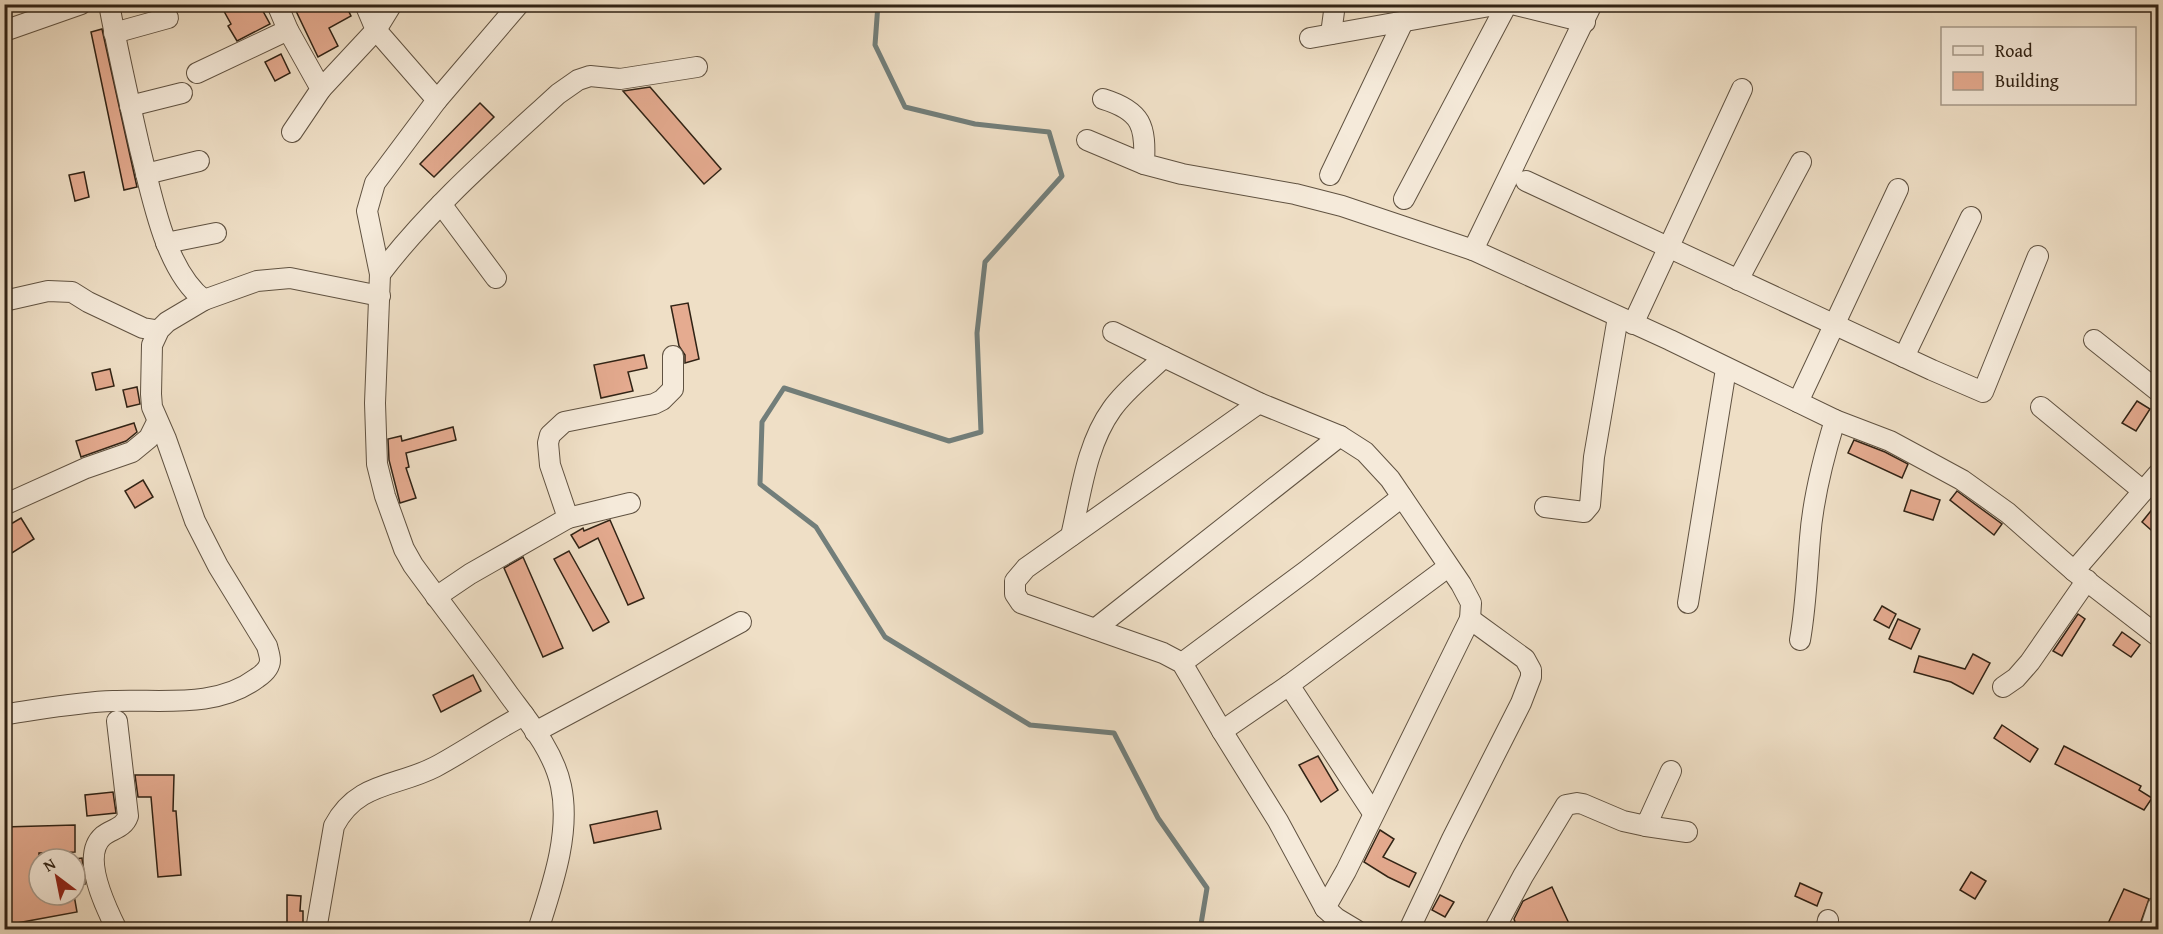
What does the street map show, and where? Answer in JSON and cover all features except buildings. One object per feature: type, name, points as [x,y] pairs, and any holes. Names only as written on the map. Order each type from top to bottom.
[{"type":"street","points":[[109,4],[146,174],[166,243],[182,276],[193,292],[204,300]]},
{"type":"street","points":[[277,4],[288,30],[321,89]]},
{"type":"street","points":[[365,4],[376,30],[437,100]]},
{"type":"street","points":[[292,132],[321,89],[376,30],[392,4]]},
{"type":"street","points":[[519,4],[437,100],[386,167],[375,183],[367,211],[380,274],[376,347],[377,464],[385,496],[404,549],[436,597],[524,715],[554,766],[561,786],[564,824],[549,896],[538,930]]},
{"type":"street","points":[[1331,34],[1335,4]]},
{"type":"street","points":[[1310,38],[1501,4]]},
{"type":"street","points":[[1404,199],[1507,4]]},
{"type":"street","points":[[1473,249],[1588,13],[1512,4]]},
{"type":"street","points":[[4,31],[69,6]]},
{"type":"street","points":[[114,33],[168,18]]},
{"type":"street","points":[[1330,175],[1403,22]]},
{"type":"street","points":[[197,73],[288,30]]},
{"type":"street","points":[[380,274],[406,240],[441,204],[558,94],[578,80],[590,75],[620,79],[697,67]]},
{"type":"street","points":[[1545,507],[1584,512],[1590,505],[1594,457],[1625,321],[1668,248],[1742,89]]},
{"type":"street","points":[[130,106],[182,93]]},
{"type":"street","points":[[1103,99],[1123,107],[1137,119],[1144,132],[1144,164]]},
{"type":"street","points":[[1087,140],[1144,164],[1182,174],[1295,194],[1342,206],[1473,249],[1834,420],[1890,441],[1962,480],[2008,513],[2158,636]]},
{"type":"street","points":[[146,174],[199,161]]},
{"type":"street","points":[[1738,280],[1801,162]]},
{"type":"street","points":[[1526,182],[1983,392],[2038,256]]},
{"type":"street","points":[[1798,402],[1898,189]]},
{"type":"street","points":[[441,204],[495,278]]},
{"type":"street","points":[[1904,357],[1971,217]]},
{"type":"street","points":[[166,243],[216,233]]},
{"type":"street","points":[[8,714],[112,701],[188,701],[213,698],[255,680],[267,669],[270,660],[267,646],[206,544],[195,521],[166,439],[157,422],[151,394],[152,345],[157,333],[167,322],[204,300],[257,281],[284,278],[380,297]]},
{"type":"street","points":[[4,302],[48,291],[72,292],[88,302],[143,328],[155,330],[157,333]]},
{"type":"street","points":[[1113,332],[1259,403],[1340,436],[1365,452],[1379,464],[1402,496],[1468,596],[1472,607],[1470,620],[1346,871],[1325,908]]},
{"type":"street","points":[[2094,340],[2158,391]]},
{"type":"street","points":[[568,518],[550,465],[548,443],[550,435],[564,422],[654,404],[662,400],[673,388],[673,356]]},
{"type":"street","points":[[1071,536],[1086,469],[1106,417],[1123,396],[1164,357]]},
{"type":"street","points":[[1688,603],[1726,369]]},
{"type":"street","points":[[1259,403],[1041,556],[1018,576],[1014,588],[1015,594],[1022,603],[1163,653],[1182,663],[1221,731],[1278,821],[1325,908],[1356,930]]},
{"type":"street","points":[[2003,687],[2016,678],[2030,662],[2081,575],[2153,484],[2041,407]]},
{"type":"street","points":[[1800,640],[1807,605],[1810,537],[1821,463],[1834,420]]},
{"type":"street","points":[[4,505],[86,468],[132,452],[148,438],[157,422]]},
{"type":"street","points":[[1095,629],[1340,436]]},
{"type":"street","points":[[1182,663],[1305,572],[1402,496]]},
{"type":"street","points":[[436,597],[480,568],[568,518],[630,503]]},
{"type":"street","points":[[1221,731],[1289,685],[1448,567]]},
{"type":"street","points":[[1409,930],[1521,702],[1531,677],[1531,670],[1525,658],[1470,620]]},
{"type":"street","points":[[535,732],[741,622]]},
{"type":"street","points":[[1289,685],[1373,813]]},
{"type":"street","points":[[316,930],[334,826],[349,805],[359,796],[374,788],[432,768],[524,715]]},
{"type":"street","points":[[117,722],[128,816],[123,825],[97,843],[94,856],[103,903],[117,930]]},
{"type":"street","points":[[1646,826],[1671,771]]},
{"type":"street","points":[[1494,930],[1523,876],[1566,805],[1583,804],[1623,821],[1688,832]]},
{"type":"street","points":[[2150,930],[2158,906]]},
{"type":"waterway","points":[[878,4],[875,45],[905,107],[975,124],[1049,132],[1062,176],[985,262],[977,333],[981,432],[949,441],[784,388],[762,422],[760,484],[816,527],[885,637],[1030,725],[1114,733],[1158,818],[1207,888],[1200,930]]}]
